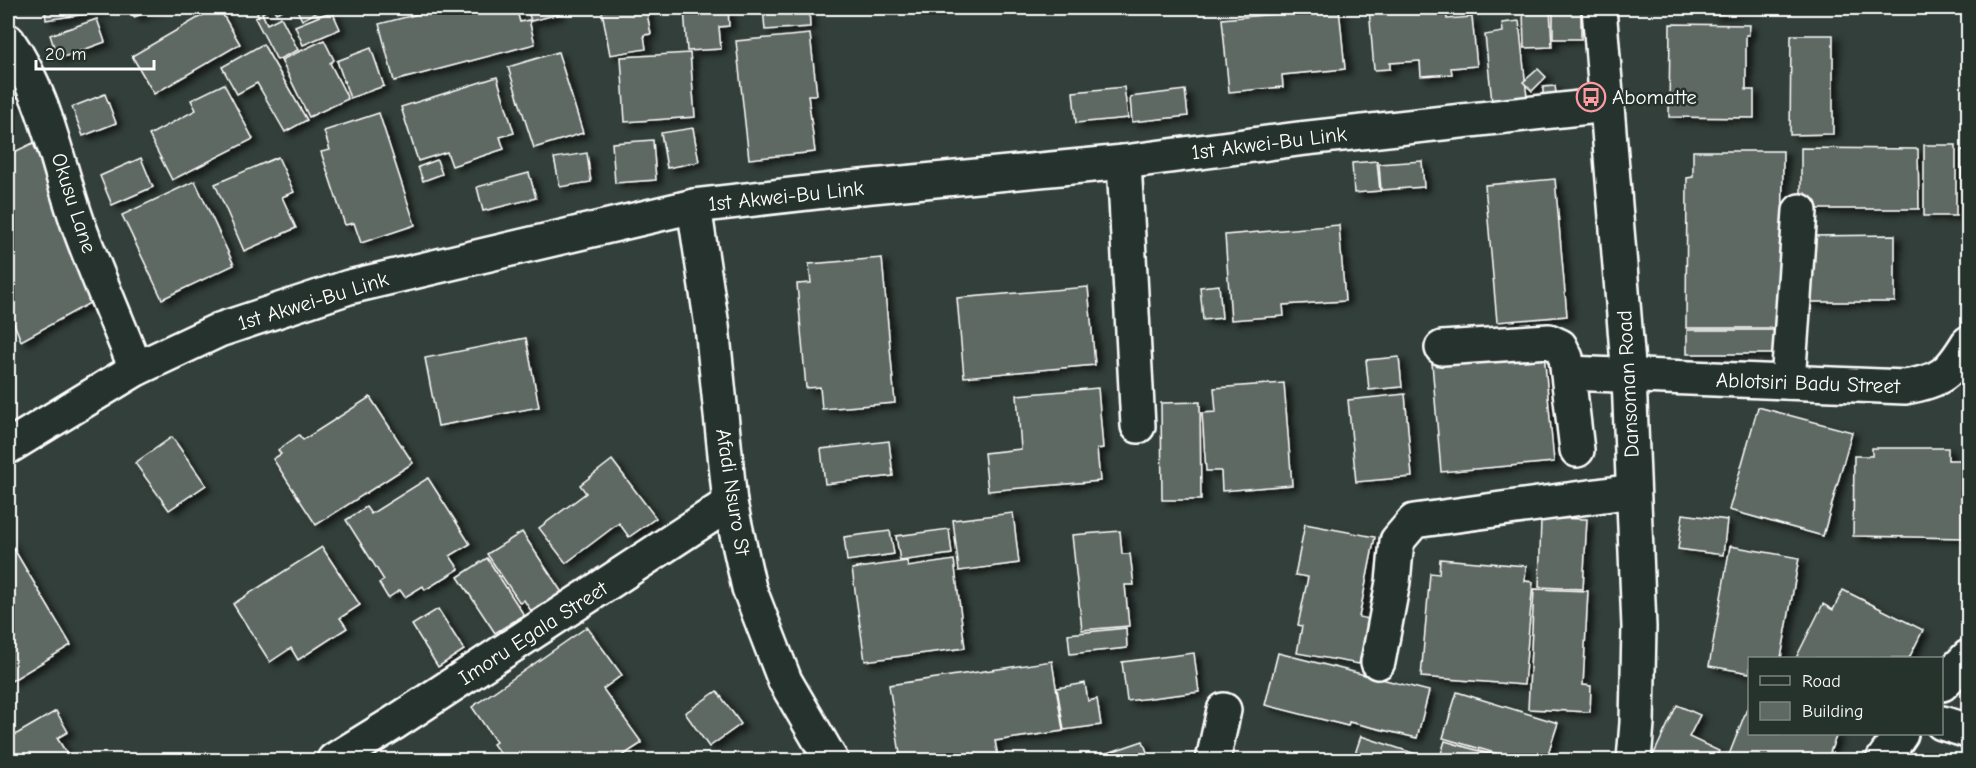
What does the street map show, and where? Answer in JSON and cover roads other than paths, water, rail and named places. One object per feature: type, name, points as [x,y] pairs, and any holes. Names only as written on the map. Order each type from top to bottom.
[{"type":"street","name":"Dansoman Road","points":[[1599,8],[1629,377],[1639,627],[1634,760]]},
{"type":"street","name":"Okusu Lane","points":[[8,40],[22,61],[44,112],[81,231],[136,369]]},
{"type":"street","name":"1st Akwei-Bu Link","points":[[8,447],[136,369],[219,330],[349,287],[694,206],[850,188],[1124,162],[1298,139],[1607,105]]},
{"type":"street","points":[[1124,162],[1138,426]]},
{"type":"street","name":"Afadi Nsuro St","points":[[694,206],[712,326],[730,503],[749,588],[785,681],[831,760]]},
{"type":"street","points":[[1788,382],[1800,211]]},
{"type":"street","points":[[1442,348],[1549,341],[1560,346],[1566,358],[1576,450]]},
{"type":"street","name":"Ablotsiri Badu Street","points":[[1568,374],[1905,387],[1928,383],[1947,372],[1968,343]]},
{"type":"street","points":[[1378,662],[1393,582],[1397,541],[1414,521],[1633,491]]},
{"type":"street","name":"Imoru Egala Street","points":[[334,760],[730,503]]},
{"type":"street","points":[[1943,682],[1968,657]]},
{"type":"street","points":[[1213,760],[1224,710]]},
{"type":"street","points":[[1943,724],[1968,731]]},
{"type":"street","points":[[1883,760],[1900,735]]},
{"type":"place","name":"Abomatte","points":[[1591,97]]}]
